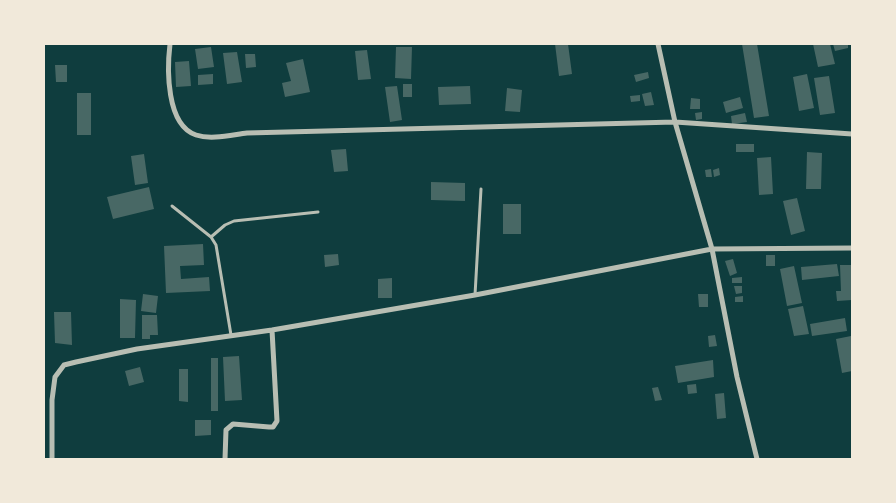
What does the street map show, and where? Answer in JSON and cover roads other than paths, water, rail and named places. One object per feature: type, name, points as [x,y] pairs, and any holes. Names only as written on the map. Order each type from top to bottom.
[{"type":"street","points":[[170,44],[168,73],[170,90],[180,123],[188,132],[206,137],[246,133],[676,122],[852,134]]},
{"type":"street","points":[[658,44],[676,122],[712,249],[737,378],[757,459]]},
{"type":"street","points":[[52,459],[52,400],[55,377],[58,370],[64,365],[96,357],[272,330],[475,295],[712,249],[852,248]]},
{"type":"street","points":[[225,459],[226,430],[233,424],[273,427],[277,421],[272,330]]},
{"type":"lane","points":[[475,295],[481,189]]},
{"type":"lane","points":[[172,206],[211,237],[216,245],[231,335]]},
{"type":"lane","points":[[211,237],[225,225],[234,222],[318,212]]}]
